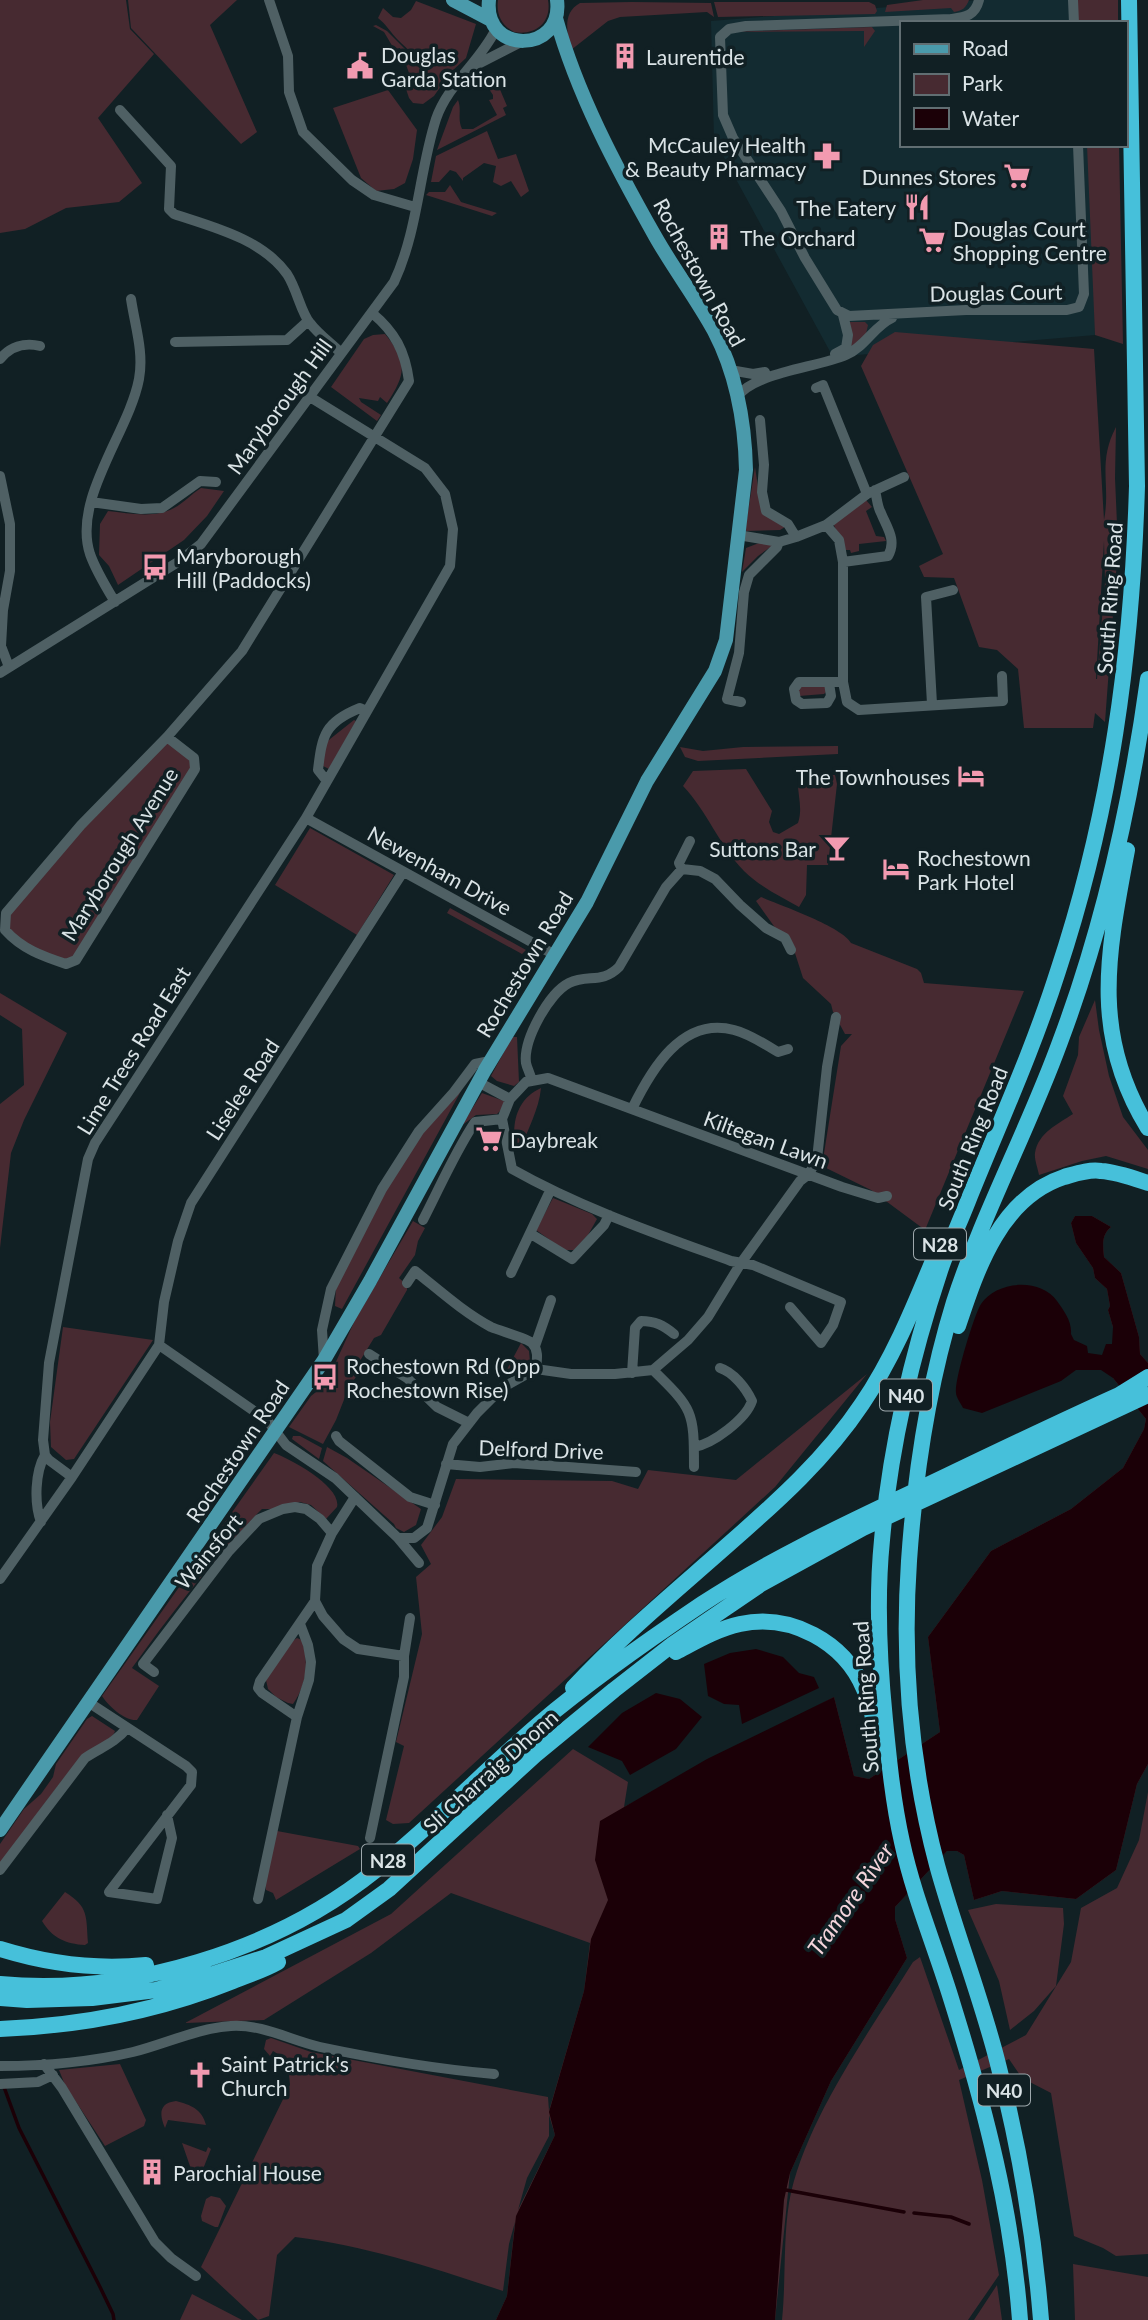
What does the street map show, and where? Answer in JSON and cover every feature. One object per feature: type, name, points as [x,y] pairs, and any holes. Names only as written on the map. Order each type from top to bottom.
[{"type":"highway","name":"South Ring Road","points":[[886,1767],[878,1653],[881,1542],[895,1443],[914,1356],[941,1268],[1032,1046],[1079,904],[1101,817],[1120,711],[1129,642],[1137,486],[1129,0]]},
{"type":"highway","name":"South Ring Road","points":[[1041,2320],[1030,2228],[1008,2105],[985,2017],[938,1867],[919,1783],[907,1659],[906,1617],[912,1521],[926,1414],[936,1364],[973,1250],[1036,1105],[1080,984],[1123,827],[1139,747],[1148,679]]},
{"type":"highway","points":[[1139,747],[1130,833],[1111,942],[1108,991],[1109,1021],[1122,1077],[1148,1128]]},
{"type":"highway","name":"N28","points":[[540,1723],[590,1670],[807,1472],[862,1404],[904,1330],[962,1189],[1032,1046]]},
{"type":"highway","name":"N28","points":[[926,1414],[971,1287],[987,1251],[1004,1222],[1022,1202],[1040,1188],[1057,1180],[1098,1170],[1148,1183]]},
{"type":"highway","name":"N28","points":[[1125,1400],[1148,1377]]},
{"type":"highway","name":"N28","points":[[540,1723],[701,1605],[788,1553],[863,1522],[1125,1400],[1148,1395]]},
{"type":"highway","name":"N28","points":[[614,1690],[673,1644],[752,1590],[863,1522]]},
{"type":"highway","points":[[614,1690],[709,1634],[742,1623],[772,1622],[802,1628],[827,1642],[849,1662],[865,1690],[886,1767]]},
{"type":"highway","name":"Sli Charraig Dhonn","points":[[0,1998],[92,1998],[156,1990],[266,1957],[346,1920],[397,1882],[535,1755],[614,1690]]},
{"type":"highway","name":"Sli Charraig Dhonn","points":[[0,1984],[80,1985],[135,1977],[210,1958],[250,1944],[309,1917],[374,1872],[540,1723]]},
{"type":"highway","name":"N40","points":[[886,1767],[902,1845],[953,2004],[998,2171],[1010,2232],[1020,2320]]},
{"type":"highway","points":[[0,2029],[78,2024],[145,2011],[200,1994],[270,1966],[323,1937],[346,1920]]},
{"type":"highway","points":[[0,1949],[59,1964],[105,1967],[210,1958]]},
{"type":"main road","points":[[453,0],[493,25],[503,35],[566,54]]},
{"type":"main road","points":[[489,0],[493,25]]},
{"type":"main road","points":[[528,41],[545,34],[560,6]]},
{"type":"main road","name":"Rochestown Road","points":[[0,1828],[324,1360],[377,1269],[478,1082],[587,902],[647,782],[716,671],[726,640],[744,493],[746,446],[730,370],[715,332],[662,248],[616,163],[566,54],[560,6]]},
{"type":"street","points":[[269,0],[288,56],[289,92],[303,132],[352,180],[374,195],[415,206]]},
{"type":"street","points":[[730,370],[752,374],[795,367],[842,352],[846,348],[848,335],[840,312],[805,258],[781,211],[726,125],[723,115],[720,37],[729,29],[746,26],[951,19],[968,16],[979,0]]},
{"type":"street","points":[[1073,0],[1074,21]]},
{"type":"street","name":"Maryborough Hill","points":[[4,670],[178,562],[201,544],[394,282],[400,269],[436,120],[450,90],[486,47],[493,25]]},
{"type":"street","name":"Maryborough Hill","points":[[468,70],[528,41]]},
{"type":"street","points":[[120,110],[172,166],[169,209],[174,214],[246,240],[269,255],[292,282],[308,321],[341,353]]},
{"type":"street","name":"Douglas Court","points":[[840,312],[898,315],[966,310],[1067,310],[1079,307],[1084,294],[1078,147]]},
{"type":"street","points":[[115,602],[100,578],[89,552],[87,536],[91,502],[139,381],[141,358],[131,299]]},
{"type":"street","name":"Maryborough Avenue","points":[[167,737],[194,758],[195,769],[75,960],[66,964],[37,954],[15,942],[5,930],[6,913],[81,825],[167,737],[242,651],[409,381],[406,360],[397,339],[372,313]]},
{"type":"street","points":[[737,397],[757,381],[850,353],[878,325],[898,315]]},
{"type":"street","points":[[174,342],[287,340],[308,321]]},
{"type":"street","points":[[0,359],[8,350],[30,343],[40,346]]},
{"type":"street","points":[[817,388],[823,385],[890,530],[892,549],[888,556],[843,562]]},
{"type":"street","name":"Lime Trees Road East","points":[[41,1522],[35,1507],[41,1461],[45,1455],[43,1440],[49,1363],[89,1159],[95,1143],[305,820],[450,566],[453,529],[444,494],[425,468],[310,397]]},
{"type":"street","points":[[760,420],[764,465],[762,492],[766,511],[788,524],[796,537]]},
{"type":"street","points":[[0,476],[10,524],[10,571],[3,610],[1,646],[4,670]]},
{"type":"street","points":[[738,535],[779,542],[796,537],[826,526],[871,492],[904,478]]},
{"type":"street","points":[[91,502],[141,509],[162,508],[200,481],[216,482]]},
{"type":"street","points":[[826,526],[839,540],[843,562],[843,682],[847,702],[859,710],[1003,701],[1002,676]]},
{"type":"street","points":[[741,702],[727,699],[739,653],[744,592],[749,575],[779,542]]},
{"type":"street","points":[[932,704],[926,597],[953,590]]},
{"type":"street","points":[[829,683],[843,682]]},
{"type":"street","points":[[326,780],[318,770],[322,739],[331,725],[345,714],[360,708],[366,711]]},
{"type":"street","name":"Newenham Drive","points":[[305,820],[555,955]]},
{"type":"street","points":[[682,869],[679,863],[691,841]]},
{"type":"street","points":[[682,869],[700,870],[715,878],[766,928],[785,938],[791,950]]},
{"type":"street","points":[[682,869],[666,887],[619,967],[610,976],[582,979],[568,984],[551,1000],[540,1016],[527,1050],[526,1062],[531,1078],[510,1098],[502,1119],[512,1169],[550,1191],[609,1215],[712,1254],[741,1262],[841,1302],[833,1325],[821,1343],[790,1307]]},
{"type":"street","name":"Liselee Road","points":[[159,1345],[164,1302],[178,1241],[191,1203],[403,872]]},
{"type":"street","points":[[407,1283],[415,1271],[477,1318],[513,1336],[530,1340],[538,1356],[536,1369],[571,1374],[653,1370],[688,1340],[708,1317],[741,1262],[800,1181],[809,1174],[817,1159],[827,1067],[836,1017]]},
{"type":"street","points":[[632,1110],[657,1063],[682,1040],[698,1030],[718,1027],[732,1029],[778,1052],[788,1049]]},
{"type":"street","points":[[324,1360],[322,1330],[331,1289],[382,1189],[419,1131],[475,1064],[491,1061]]},
{"type":"street","name":"Kiltegan Lawn","points":[[526,1082],[548,1078],[809,1174],[878,1198],[887,1196]]},
{"type":"street","points":[[478,1082],[510,1098]]},
{"type":"street","points":[[423,1220],[463,1140],[475,1122],[502,1119]]},
{"type":"street","points":[[512,1273],[550,1191]]},
{"type":"street","points":[[531,1234],[572,1259],[604,1225],[609,1215]]},
{"type":"street","points":[[535,1346],[551,1300]]},
{"type":"street","points":[[632,1373],[635,1328],[641,1321],[664,1325],[674,1334]]},
{"type":"street","points":[[0,1578],[72,1477],[159,1345],[267,1420],[286,1445],[335,1478],[398,1538],[419,1563]]},
{"type":"street","name":"Delford Drive","points":[[369,1354],[407,1378],[437,1407],[469,1423]]},
{"type":"street","points":[[694,1447],[712,1441],[750,1408],[752,1401],[748,1392],[726,1370],[719,1368]]},
{"type":"street","name":"Delford Drive","points":[[398,1538],[414,1538],[427,1528],[453,1444],[469,1423],[502,1388],[536,1369]]},
{"type":"street","points":[[653,1370],[688,1407],[694,1425],[694,1467]]},
{"type":"street","points":[[336,1436],[410,1497],[436,1505]]},
{"type":"street","points":[[45,1455],[72,1477]]},
{"type":"street","name":"Delford Drive","points":[[446,1464],[480,1467],[514,1463],[636,1472]]},
{"type":"street","points":[[297,1717],[258,1688],[260,1681],[315,1601],[317,1566],[332,1533],[355,1497]]},
{"type":"street","name":"Wainsfort","points":[[154,1672],[143,1664],[229,1551],[259,1519],[283,1509],[306,1509],[320,1519],[332,1533]]},
{"type":"street","points":[[315,1601],[323,1616],[343,1639],[358,1649],[404,1656]]},
{"type":"street","points":[[370,1838],[404,1677],[404,1656],[410,1618]]},
{"type":"street","points":[[258,1899],[297,1717],[309,1680],[311,1662],[300,1624]]},
{"type":"street","points":[[88,1702],[192,1772],[191,1785],[167,1815],[109,1892],[158,1899],[172,1838],[167,1815]]},
{"type":"street","points":[[0,1870],[85,1758],[116,1741],[127,1728]]},
{"type":"street","points":[[0,2066],[44,2064],[134,2052],[231,2026],[257,2028],[317,2046],[397,2061],[494,2074]]},
{"type":"street","points":[[44,2064],[89,2131],[155,2242],[171,2258],[196,2276]]},
{"type":"street","points":[[0,2084],[38,2081],[52,2075]]},
{"type":"shaded area","name":"Douglas Court Shopping Centre","points":[[978,0],[1092,0],[1092,21],[900,21],[900,147],[1093,147],[1095,335],[833,357],[714,139],[711,21]]},
{"type":"green space","points":[[0,0],[126,0],[130,29],[154,54],[98,118],[142,183],[119,202],[66,208],[25,229],[0,233]]},
{"type":"green space","points":[[128,0],[237,0],[210,25],[257,132],[241,144],[131,28]]},
{"type":"green space","points":[[498,0],[548,0],[549,8],[541,26],[529,32],[514,32],[500,19]]},
{"type":"green space","points":[[923,0],[969,0],[963,9],[954,12],[951,8],[885,12],[887,5]]},
{"type":"green space","points":[[1076,0],[1118,0],[1118,21],[1077,21]]},
{"type":"green space","points":[[416,1],[476,24],[466,58],[450,73],[434,96],[423,104],[413,103],[409,98],[402,77],[409,73],[400,48],[394,49],[384,32],[373,26],[387,31],[422,66],[378,18],[383,8],[393,17],[401,18],[411,10]]},
{"type":"green space","points":[[714,2],[869,2],[875,5],[877,11],[875,14],[718,17]]},
{"type":"green space","points":[[580,3],[711,3],[714,17],[707,12],[620,17],[608,21],[571,50],[567,24],[574,7]]},
{"type":"green space","points":[[872,27],[875,31],[864,47],[864,31],[729,32]]},
{"type":"green space","points":[[493,73],[507,106],[503,108],[506,115],[437,150],[458,100],[462,129],[473,129],[497,115],[489,100],[493,99],[493,95],[483,80]]},
{"type":"green space","points":[[388,90],[417,130],[413,159],[405,183],[394,189],[376,191],[361,178],[333,108]]},
{"type":"green space","points":[[487,131],[498,159],[516,154],[529,191],[521,197],[511,181],[501,186],[493,182],[496,166],[484,163],[463,178],[463,181],[456,172],[450,170],[439,182],[431,182],[436,156]]},
{"type":"green space","points":[[1087,147],[1119,147],[1123,344],[1095,335]]},
{"type":"green space","points":[[450,185],[461,202],[497,213],[492,216],[426,195],[429,192],[445,192]]},
{"type":"green space","points":[[848,322],[865,322],[868,325],[866,334],[851,349]]},
{"type":"green space","points":[[895,332],[1094,349],[1104,520],[1107,452],[1116,427],[1118,547],[1105,722],[1095,713],[1093,728],[1024,728],[1018,669],[997,650],[979,647],[954,578],[924,577],[919,566],[943,554],[861,366],[873,345]],"holes":[[[1104,541],[1105,582],[1097,679],[1096,679]]]},
{"type":"green space","points":[[385,334],[398,353],[402,368],[398,384],[387,403],[380,397],[378,401],[359,398],[381,415],[377,421],[331,387],[364,339]]},
{"type":"green space","points":[[755,467],[761,507],[785,527],[780,530],[745,531]]},
{"type":"green space","points":[[201,488],[224,491],[207,516],[184,540],[118,585],[109,566],[99,555],[100,524],[108,511],[158,513],[178,506]]},
{"type":"green space","points":[[866,500],[872,507],[866,511],[876,536],[884,537],[886,541],[859,544],[859,551],[851,553],[850,550],[845,550],[832,521]]},
{"type":"green space","points":[[759,543],[776,543],[742,572],[746,548]]},
{"type":"green space","points":[[825,685],[824,694],[799,696],[797,686]]},
{"type":"green space","points":[[356,721],[329,769],[323,766],[325,743]]},
{"type":"green space","points":[[167,737],[194,758],[195,769],[76,960],[66,964],[8,934],[8,910]]},
{"type":"green space","points":[[838,746],[838,754],[698,761],[685,757],[680,747],[703,751],[743,747]]},
{"type":"green space","points":[[746,769],[772,811],[769,822],[773,832],[779,834],[798,823],[799,773],[835,775],[837,784],[828,865],[807,865],[806,895],[799,907],[763,886],[744,871],[683,786],[693,771]]},
{"type":"green space","points":[[310,828],[394,875],[357,935],[275,885]]},
{"type":"green space","points":[[761,897],[836,930],[851,943],[917,969],[924,983],[1024,991],[925,1230],[871,1190],[822,1166],[841,1046],[852,1034],[845,1034],[839,1023],[840,1016],[833,1012],[831,1004],[803,978],[793,947],[756,901]]},
{"type":"green space","points":[[450,908],[526,950],[522,954],[447,913]]},
{"type":"green space","points":[[0,993],[67,1033],[24,1120],[11,1153],[0,1248],[0,1104],[24,1085],[22,1029],[0,1015]]},
{"type":"green space","points":[[1095,1000],[1109,1076],[1123,1117],[1148,1150],[1148,1169],[1106,1156],[1039,1175],[1035,1155],[1040,1140],[1073,1114],[1063,1096],[1078,1055],[1079,1037]]},
{"type":"green space","points":[[512,1037],[517,1037],[519,1082],[514,1086],[497,1081],[491,1076]]},
{"type":"green space","points":[[467,1080],[342,1309],[335,1306],[336,1286],[385,1189],[421,1133]]},
{"type":"green space","points":[[541,1088],[532,1120],[520,1151],[517,1151],[514,1132],[517,1114],[526,1099]]},
{"type":"green space","points":[[482,1093],[504,1101],[504,1107],[497,1114],[476,1115],[461,1126]]},
{"type":"green space","points":[[553,1198],[592,1214],[597,1219],[588,1235],[574,1250],[564,1250],[536,1230]]},
{"type":"green space","points":[[1075,1216],[1092,1216],[1111,1227],[1104,1237],[1104,1257],[1121,1273],[1139,1337],[1140,1354],[1148,1363],[1148,1764],[1137,1784],[1116,1870],[1076,1899],[1002,1891],[974,1900],[964,1855],[957,1851],[947,1851],[895,1907],[895,1919],[907,1958],[831,2081],[790,2173],[775,2320],[496,2320],[507,2296],[515,2222],[509,2244],[503,2291],[374,2252],[295,2237],[277,2255],[269,2316],[258,2320],[201,2267],[290,2085],[289,2074],[281,2057],[273,2051],[270,2056],[264,2049],[266,2040],[271,2038],[311,2052],[548,2097],[549,2111],[584,1991],[590,1943],[451,1893],[371,1953],[264,2020],[185,2023],[391,1914],[573,1749],[628,1782],[624,1807],[834,1697],[854,1776],[869,1779],[940,1732],[928,1637],[991,1551],[1071,1509],[1123,1468],[1144,1429],[1146,1419],[1113,1378],[1113,1327],[1108,1310],[1110,1306],[1107,1289],[1095,1278],[1093,1268],[1076,1243],[1071,1223]],"holes":[[[549,2115],[555,2135],[518,2210],[527,2178],[549,2136]]]},
{"type":"green space","points":[[413,1221],[425,1228],[415,1255],[399,1278],[407,1285],[407,1290],[381,1335],[374,1338],[358,1364],[358,1374],[349,1387],[323,1444],[289,1427],[311,1396],[329,1377],[355,1320]]},
{"type":"green space","points":[[63,1327],[153,1340],[74,1459],[66,1460],[51,1447],[50,1422]]},
{"type":"green space","points":[[521,1343],[529,1351],[530,1362],[505,1373]]},
{"type":"green space","points":[[867,1374],[775,1487],[409,1823],[393,1824],[386,1820],[404,1746],[396,1742],[422,1634],[416,1577],[431,1564],[421,1545],[442,1517],[456,1479],[612,1481],[638,1489],[648,1470],[736,1480]]},
{"type":"green space","points":[[293,1436],[300,1436],[322,1448],[319,1459],[292,1439]]},
{"type":"green space","points":[[327,1447],[421,1509],[416,1525],[404,1532],[396,1528],[323,1461]]},
{"type":"green space","points":[[274,1453],[303,1467],[324,1483],[332,1491],[337,1507],[326,1519],[311,1505],[300,1502],[283,1509],[262,1509],[194,1586],[132,1668],[159,1686],[137,1720],[122,1715],[102,1696]]},
{"type":"green space","points":[[297,1638],[302,1640],[306,1665],[304,1681],[293,1704],[276,1697],[268,1689],[266,1680],[290,1643]]},
{"type":"green space","points":[[92,1716],[115,1731],[113,1735],[82,1756],[0,1866],[0,1844],[24,1809],[41,1794],[53,1777],[56,1764],[87,1719]]},
{"type":"green space","points":[[1148,1792],[1148,2254],[1116,2256],[1074,2236],[1051,2093],[1022,2078],[1009,2059],[959,2080],[982,2180],[999,2275],[968,2320],[782,2320],[789,2203],[808,2141],[840,2078],[913,1962],[920,1957],[959,2070],[1026,2035],[1071,1962],[1081,1908],[1117,1888],[1139,1840]]},
{"type":"green space","points":[[277,1831],[358,1846],[360,1849],[276,1900],[273,1893],[266,1890],[265,1884]]},
{"type":"green space","points":[[65,1892],[78,1902],[85,1913],[88,1943],[85,1945],[60,1939],[50,1932],[42,1921]]},
{"type":"green space","points":[[996,1904],[1063,1908],[1064,1924],[1056,1986],[1034,2011],[1010,2030],[999,1981],[968,1910]]},
{"type":"green space","points":[[120,2064],[146,2120],[144,2126],[105,2146],[65,2085],[59,2070]]},
{"type":"green space","points":[[176,2101],[195,2108],[206,2125],[168,2120],[165,2128],[163,2107]]},
{"type":"green space","points":[[182,2143],[206,2152],[208,2147],[211,2149],[203,2169],[191,2169]]},
{"type":"green space","points":[[211,2196],[220,2198],[226,2206],[218,2227],[202,2221],[206,2199]]},
{"type":"green space","points":[[1073,2264],[1148,2277],[1148,2320],[1075,2320]]},
{"type":"green space","points":[[997,2285],[1002,2320],[974,2320]]},
{"type":"green space","points":[[192,2294],[242,2320],[180,2320]]},
{"type":"water","name":"Tramore River","points":[[1075,1216],[1092,1216],[1111,1227],[1104,1237],[1104,1257],[1121,1273],[1139,1337],[1140,1354],[1148,1363],[1148,1764],[1137,1784],[1116,1870],[1076,1899],[1002,1891],[974,1900],[964,1855],[957,1851],[947,1851],[895,1907],[895,1919],[907,1958],[831,2081],[790,2173],[784,2200],[775,2320],[496,2320],[507,2296],[516,2216],[555,2135],[549,2112],[584,1991],[591,1939],[608,1900],[595,1860],[600,1821],[707,1759],[834,1697],[854,1776],[869,1779],[940,1732],[928,1637],[991,1551],[1071,1509],[1123,1468],[1144,1429],[1146,1419],[1113,1378],[1101,1370],[1076,1370],[1061,1381],[982,1413],[963,1408],[956,1393],[961,1362],[978,1310],[988,1296],[997,1290],[1018,1285],[1040,1288],[1057,1301],[1067,1316],[1074,1340],[1087,1346],[1088,1353],[1102,1355],[1106,1344],[1112,1344],[1113,1327],[1108,1310],[1110,1306],[1107,1289],[1095,1278],[1093,1268],[1076,1243],[1071,1223]]},
{"type":"water","points":[[756,1649],[783,1657],[799,1673],[814,1677],[819,1688],[742,1724],[739,1705],[724,1704],[708,1696],[704,1664],[730,1653]]},
{"type":"water","points":[[656,1693],[680,1699],[702,1717],[676,1749],[630,1775],[622,1761],[588,1747],[622,1713]]},
{"type":"waterway","points":[[4,2087],[19,2128],[114,2320]]},
{"type":"waterway","points":[[786,2190],[904,2212]]},
{"type":"waterway","points":[[914,2213],[951,2217],[969,2224]]},
{"type":"place","name":"Laurentide","points":[[625,56]]},
{"type":"place","name":"Douglas Garda Station","points":[[360,66]]},
{"type":"place","name":"McCauley Health & Beauty Pharmacy","points":[[827,156]]},
{"type":"place","name":"Dunnes Stores","points":[[1017,176]]},
{"type":"place","name":"The Eatery","points":[[917,207]]},
{"type":"place","name":"The Orchard","points":[[719,237]]},
{"type":"place","name":"Douglas Court Shopping Centre","points":[[932,240]]},
{"type":"place","name":"Maryborough Hill (Paddocks)","points":[[155,567]]},
{"type":"place","name":"The Townhouses","points":[[971,776]]},
{"type":"place","name":"Suttons Bar","points":[[837,848]]},
{"type":"place","name":"Rochestown Park Hotel","points":[[896,869]]},
{"type":"place","name":"Daybreak","points":[[489,1139]]},
{"type":"place","name":"Rochestown Rd (Opp Rochestown Rise)","points":[[325,1377]]},
{"type":"place","name":"Saint Patrick's Church","points":[[200,2075]]},
{"type":"place","name":"Parochial House","points":[[152,2172]]}]
